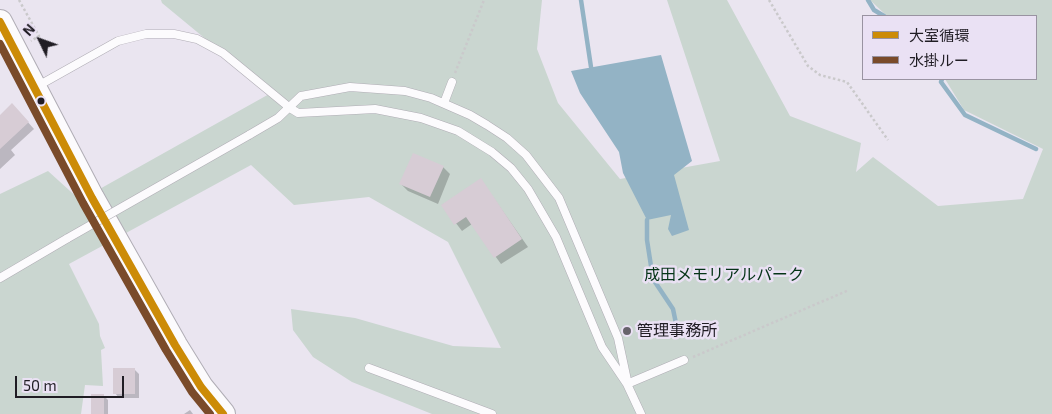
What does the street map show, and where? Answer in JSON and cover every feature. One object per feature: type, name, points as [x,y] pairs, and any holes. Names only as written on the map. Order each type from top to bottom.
[{"type":"main road","points":[[0,22],[92,198],[175,345],[201,387],[223,414]]},
{"type":"lane","points":[[34,88],[118,41],[146,34],[174,34],[197,39],[223,53],[298,113],[375,109],[421,118],[458,131],[492,152],[517,175],[541,209],[556,237],[602,347],[627,384],[642,414]]},
{"type":"lane","points":[[444,103],[452,82]]},
{"type":"lane","points":[[0,278],[250,135],[278,118],[302,96],[350,88],[404,91],[444,103],[470,115],[506,138],[526,155],[559,198],[618,338],[627,384]]},
{"type":"lane","points":[[627,384],[684,360]]},
{"type":"lane","points":[[370,368],[492,414]]},
{"type":"path","points":[[16,52],[38,36],[19,0]]},
{"type":"path","points":[[452,82],[484,0]]},
{"type":"path","points":[[769,0],[808,66],[820,75],[847,82],[888,140]]},
{"type":"path","points":[[684,360],[849,290]]},
{"type":"green space","name":"成田メモリアルパーク","points":[[161,0],[542,0],[537,49],[558,103],[620,179],[720,161],[667,0],[727,0],[790,116],[861,143],[856,172],[873,157],[938,206],[1023,199],[1043,149],[964,110],[946,80],[1037,80],[1037,15],[886,15],[870,0],[1052,0],[1052,414],[432,414],[352,382],[313,357],[293,330],[291,309],[355,318],[453,346],[501,348],[448,242],[369,197],[294,205],[251,165],[69,264],[99,324],[100,336],[105,348],[101,350],[103,386],[85,385],[81,414],[0,414],[0,194],[48,171],[80,200],[271,93],[162,3]]},
{"type":"water","points":[[661,55],[692,161],[674,175],[689,230],[672,236],[668,229],[671,215],[647,220],[623,173],[619,152],[580,93],[571,71]]},
{"type":"building","points":[[12,103],[29,122],[0,149],[0,115]]},
{"type":"building","points":[[413,153],[444,166],[430,197],[399,184]]},
{"type":"building","points":[[481,178],[522,239],[494,258],[466,217],[454,225],[441,205]]},
{"type":"building","points":[[113,368],[135,368],[135,394],[113,394]]},
{"type":"building","points":[[91,394],[104,394],[104,414],[91,414]]},
{"type":"waterway","points":[[581,0],[591,67]]},
{"type":"waterway","points":[[868,0],[874,10],[882,15]]},
{"type":"waterway","points":[[942,80],[941,82],[965,115],[1036,149]]},
{"type":"waterway","points":[[647,220],[647,240],[653,279],[673,309],[678,333]]},
{"type":"transit line","name":"大室循環","points":[[0,22],[92,198],[175,345],[201,387],[223,414]]},
{"type":"transit line","name":"水掛ルー","points":[[0,44],[83,203],[166,350],[192,392],[210,414]]},
{"type":"place","name":"管理事務所","points":[[627,331]]}]
